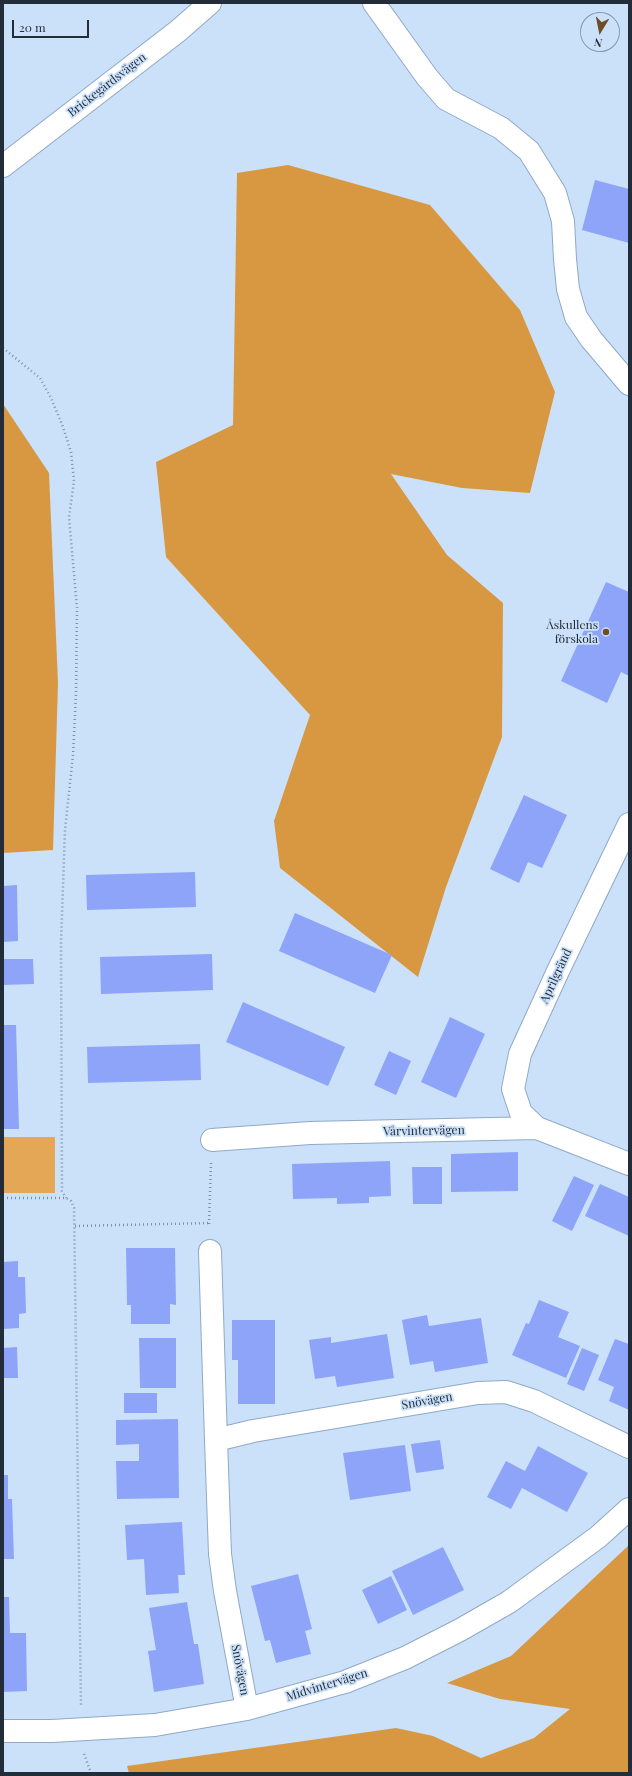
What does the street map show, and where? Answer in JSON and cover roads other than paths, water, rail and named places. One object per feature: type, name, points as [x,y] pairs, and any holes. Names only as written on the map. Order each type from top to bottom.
[{"type":"street","name":"Brickegårdsvägen","points":[[3,166],[178,31],[210,3]]},
{"type":"street","points":[[374,3],[427,77],[446,98],[501,128],[529,152],[555,192],[564,221],[564,259],[568,289],[576,317],[591,339],[629,384]]},
{"type":"street","name":"Aprilgränd","points":[[537,1128],[521,1113],[513,1089],[520,1054],[558,971],[629,824]]},
{"type":"street","name":"Vårvintervägen","points":[[212,1140],[310,1133],[537,1128],[629,1164]]},
{"type":"street","name":"Snövägen","points":[[210,1251],[220,1554],[225,1591],[247,1709]]},
{"type":"street","name":"Snövägen","points":[[216,1440],[261,1430],[478,1393],[506,1392],[534,1401],[629,1447]]},
{"type":"street","name":"Midvintervägen","points":[[3,1731],[155,1725],[247,1709],[345,1682],[405,1658],[460,1630],[509,1602],[598,1537],[629,1509]]},
{"type":"place","name":"Åskullens förskola","points":[[606,632]]}]
